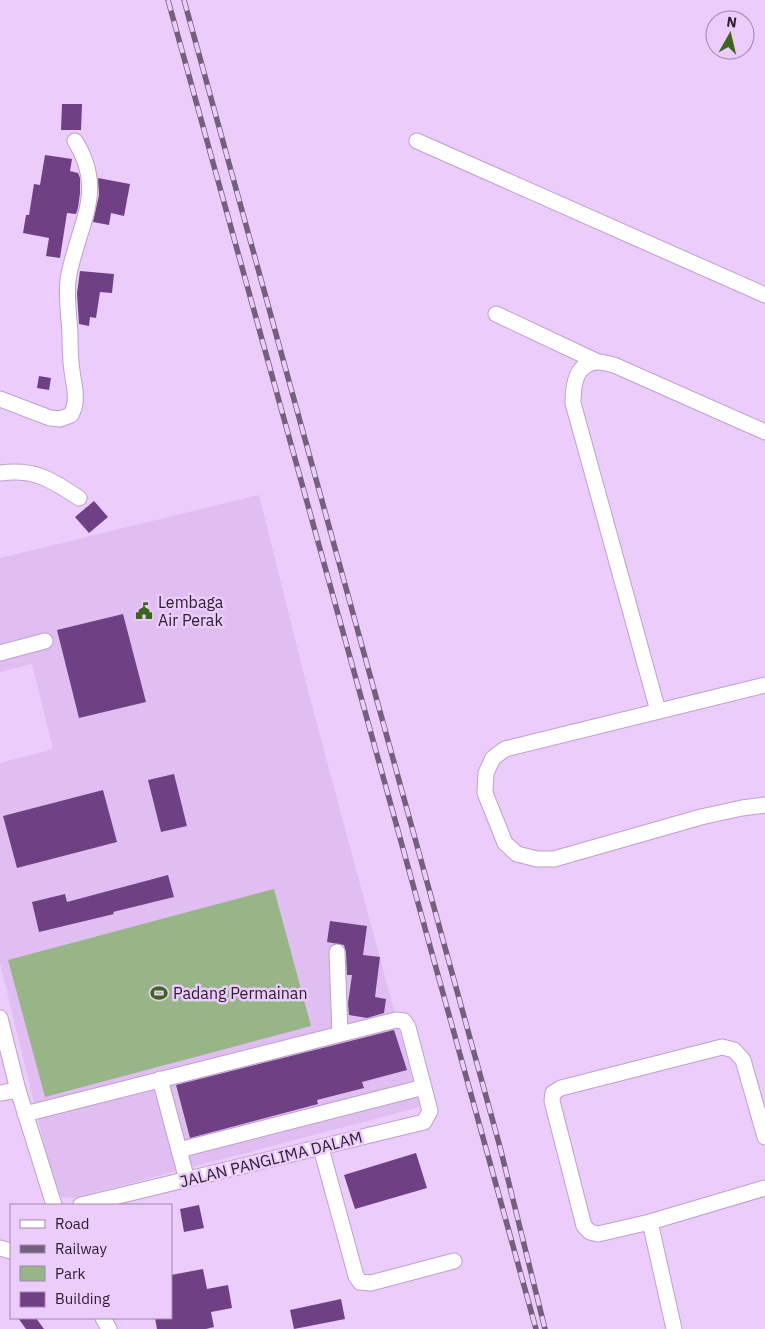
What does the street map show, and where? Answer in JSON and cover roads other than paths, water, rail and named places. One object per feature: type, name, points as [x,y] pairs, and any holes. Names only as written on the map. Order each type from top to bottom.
[{"type":"street","points":[[0,399],[50,418],[60,419],[71,415],[76,406],[72,370],[68,280],[88,206],[91,184],[82,152],[75,141]]},
{"type":"street","points":[[417,141],[765,294]]},
{"type":"street","points":[[496,314],[598,362],[614,366],[765,432]]},
{"type":"street","points":[[598,362],[585,365],[577,375],[573,389],[573,403],[658,711]]},
{"type":"street","points":[[0,473],[30,472],[54,482],[79,498]]},
{"type":"street","points":[[0,653],[45,641]]},
{"type":"street","points":[[765,685],[505,749],[493,758],[486,773],[485,793],[505,843],[516,854],[537,859],[554,859],[701,818],[742,808],[765,805]]},
{"type":"street","points":[[25,1114],[340,1034],[337,952]]},
{"type":"street","points":[[0,1018],[18,1090],[54,1204]]},
{"type":"street","name":"JALAN PANGLIMA DALAM","points":[[85,1204],[424,1122],[430,1111],[408,1027],[404,1021],[396,1020],[340,1034]]},
{"type":"street","points":[[765,1138],[743,1060],[734,1050],[722,1047],[560,1088],[553,1093],[552,1102],[584,1226],[590,1232],[598,1234],[650,1222],[765,1188]]},
{"type":"street","points":[[160,1079],[187,1180]]},
{"type":"street","points":[[179,1150],[424,1086]]},
{"type":"street","points":[[0,1093],[18,1090]]},
{"type":"street","points":[[321,1148],[356,1276],[360,1282],[371,1283],[454,1261]]},
{"type":"street","points":[[650,1222],[674,1329]]},
{"type":"railway","points":[[168,0],[536,1329]]},
{"type":"railway","points":[[184,0],[500,1147],[545,1329]]},
{"type":"place","name":"Lembaga Air Perak","points":[[144,611]]},
{"type":"place","name":"Padang Permainan","points":[[159,993]]}]
